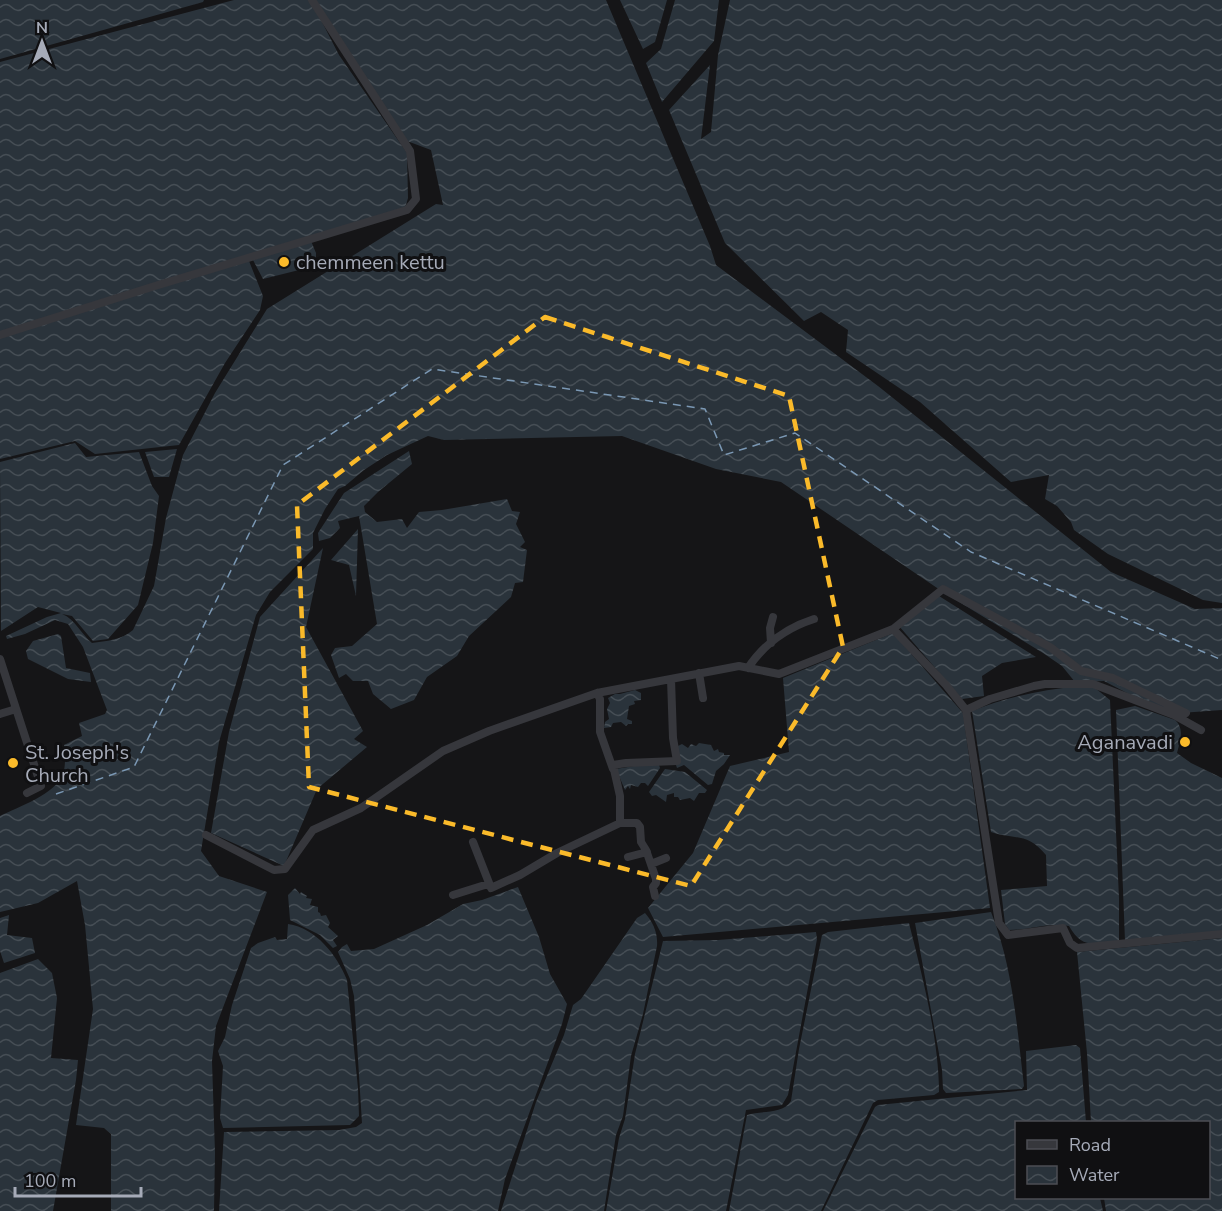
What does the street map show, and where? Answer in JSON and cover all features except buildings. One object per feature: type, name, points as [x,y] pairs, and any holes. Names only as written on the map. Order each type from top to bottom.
[{"type":"street","points":[[0,335],[406,210],[416,199],[410,151],[312,0]]},
{"type":"street","points":[[206,835],[274,870],[285,869],[313,830],[361,808],[444,751],[489,731],[597,693],[739,666],[779,674],[893,628],[943,589],[1050,647],[1081,671],[1113,678],[1186,713]]},
{"type":"street","points":[[771,643],[770,628],[773,617]]},
{"type":"street","points":[[748,668],[778,635],[814,619]]},
{"type":"street","points":[[893,628],[966,710],[999,923],[1008,935],[1063,928],[1070,943],[1077,948],[1222,934]]},
{"type":"street","points":[[0,659],[41,786],[27,793]]},
{"type":"street","points":[[699,674],[703,698]]},
{"type":"street","points":[[613,769],[613,765],[617,764],[677,761],[671,679]]},
{"type":"street","points":[[966,710],[983,702],[1034,686],[1093,684],[1174,715],[1201,730]]},
{"type":"street","points":[[597,693],[600,699],[600,732],[620,796],[620,823]]},
{"type":"street","points":[[0,714],[16,709]]},
{"type":"street","points":[[473,842],[491,888],[620,823],[637,823],[640,827],[641,842],[647,852],[656,883],[653,886],[655,896]]},
{"type":"street","points":[[628,857],[647,852]]},
{"type":"street","points":[[651,864],[666,858]]},
{"type":"street","points":[[453,895],[488,884]]},
{"type":"highlighted area","points":[[545,317],[789,396],[843,647],[691,886],[309,787],[297,505]]},
{"type":"water","points":[[0,0],[204,0],[0,59]]},
{"type":"water","points":[[234,0],[308,0],[339,55],[407,153],[408,198],[405,208],[0,333],[0,62]]},
{"type":"water","points":[[316,0],[606,0],[716,265],[878,386],[1111,572],[1195,609],[1222,608],[1222,710],[1180,713],[1146,703],[1104,681],[1075,682],[1062,666],[1043,653],[946,594],[781,482],[716,469],[622,436],[444,440],[428,436],[387,455],[338,489],[313,533],[313,549],[270,592],[256,615],[219,742],[201,851],[219,876],[267,892],[216,1026],[212,1061],[214,1211],[111,1211],[111,1134],[104,1128],[76,1125],[93,1009],[85,925],[77,881],[38,903],[0,912],[0,816],[53,788],[64,771],[64,745],[82,736],[79,723],[105,714],[107,710],[83,647],[68,624],[55,620],[25,634],[7,639],[6,636],[61,613],[38,607],[1,631],[0,462],[75,443],[86,457],[139,452],[152,486],[159,496],[153,543],[138,605],[108,639],[93,641],[72,616],[62,614],[67,616],[92,643],[124,636],[133,630],[154,586],[166,518],[183,455],[215,393],[267,309],[436,204],[443,205],[431,150],[407,141]]},
{"type":"water","points":[[620,0],[667,0],[655,42],[643,49]]},
{"type":"water","points":[[675,0],[719,0],[714,41],[662,102],[646,63],[661,49]]},
{"type":"water","points":[[730,0],[1222,0],[1222,603],[1203,600],[1108,554],[1074,530],[1071,522],[1057,506],[1045,499],[1049,475],[1011,482],[920,402],[846,352],[848,330],[821,312],[804,321],[725,243],[669,110],[710,65],[701,139],[711,132],[718,55]]},
{"type":"water","name":"chemmeen kettu","points":[[311,241],[316,253],[316,263],[303,269],[263,279],[253,260]]},
{"type":"water","points":[[249,261],[263,296],[260,310],[225,363],[179,445],[95,454],[75,441],[0,459],[0,338],[45,322]]},
{"type":"water","points":[[177,449],[169,477],[154,477],[145,452]]},
{"type":"water","points":[[409,451],[412,464],[364,506],[365,512],[377,522],[402,519],[407,528],[419,512],[507,499],[512,511],[520,512],[516,524],[525,542],[520,547],[527,550],[523,582],[515,583],[511,597],[469,636],[457,656],[427,677],[414,700],[391,709],[373,694],[368,681],[353,681],[346,674],[339,678],[331,655],[335,648],[352,646],[377,624],[359,516],[338,521],[340,528],[330,538],[319,541],[318,533],[344,493]]},
{"type":"water","points":[[358,529],[356,596],[349,565],[331,560]]},
{"type":"water","points":[[323,548],[306,627],[363,731],[354,739],[367,747],[317,789],[284,866],[211,833],[229,732],[260,617]]},
{"type":"water","points":[[939,596],[1036,657],[1002,663],[982,676],[984,696],[962,699],[899,626]]},
{"type":"water","points":[[893,633],[963,713],[990,908],[663,937],[648,908],[693,853],[730,766],[789,752],[783,678]]},
{"type":"water","points":[[58,634],[61,636],[66,668],[90,673],[91,682],[68,679],[28,659],[26,651],[33,641]]},
{"type":"water","points":[[1079,686],[1095,688],[1110,700],[1119,941],[1084,942],[1074,934],[1069,926],[1054,925],[1009,930],[1005,924],[1001,890],[1047,886],[1046,855],[1027,840],[991,832],[972,711],[1024,695]]},
{"type":"water","points":[[635,690],[641,693],[641,700],[634,701],[635,704],[629,706],[627,719],[632,721],[632,724],[626,726],[621,722],[613,723],[611,727],[604,728],[605,722],[609,719],[608,698],[615,694]]},
{"type":"water","points":[[1135,706],[1175,720],[1181,731],[1177,753],[1191,763],[1222,778],[1222,931],[1125,941],[1116,710]]},
{"type":"water","points":[[699,743],[711,745],[714,751],[718,749],[724,755],[730,755],[716,771],[712,784],[708,785],[684,765],[677,768],[676,765],[678,746],[682,744],[688,748],[691,744],[696,746]]},
{"type":"water","points":[[658,762],[660,768],[648,786],[641,783],[638,787],[631,785],[630,789],[628,786],[625,790],[616,769]]},
{"type":"water","points":[[665,769],[685,772],[707,790],[705,793],[699,793],[694,801],[690,798],[680,800],[674,797],[674,793],[667,795],[666,802],[656,795],[652,796],[649,792]]},
{"type":"water","points":[[518,887],[539,937],[550,974],[567,1004],[562,1024],[505,1179],[498,1211],[219,1211],[224,1132],[339,1130],[356,1127],[362,1123],[354,996],[350,979],[338,952],[342,947],[347,944],[351,951],[374,949],[427,925],[463,904]]},
{"type":"water","points":[[295,888],[300,894],[301,892],[307,896],[306,898],[312,899],[310,905],[318,907],[321,916],[326,915],[330,923],[328,927],[338,936],[333,940],[337,946],[333,948],[320,935],[290,920],[288,895]]},
{"type":"water","points":[[991,912],[1009,976],[1024,1086],[1022,1089],[946,1093],[943,1089],[942,1070],[915,923]]},
{"type":"water","points":[[645,913],[654,928],[657,946],[643,1014],[631,1056],[623,1116],[616,1135],[604,1211],[501,1211],[536,1102],[564,1035],[573,1005],[581,999],[637,918]]},
{"type":"water","points":[[9,915],[7,935],[32,938],[35,953],[4,963],[0,951],[0,918]]},
{"type":"water","points":[[909,923],[933,1029],[939,1092],[934,1095],[878,1100],[873,1103],[821,1211],[729,1211],[747,1115],[777,1110],[791,1101],[822,935],[828,932]]},
{"type":"water","points":[[288,924],[308,931],[324,944],[338,961],[347,980],[359,1116],[350,1125],[223,1128],[220,1118],[223,1066],[218,1051],[225,1037],[232,1005],[251,948],[275,937],[277,940],[287,939]]},
{"type":"water","points":[[816,932],[817,939],[788,1095],[782,1105],[746,1110],[726,1211],[606,1211],[619,1138],[625,1119],[635,1054],[663,941],[718,940]]},
{"type":"water","points":[[1222,938],[1222,1211],[1106,1211],[1104,1199],[1210,1199],[1210,1121],[1091,1121],[1077,952]]},
{"type":"water","points":[[38,959],[52,973],[57,998],[51,1058],[78,1060],[76,1080],[53,1211],[0,1211],[0,973]]},
{"type":"water","points":[[1076,1045],[1080,1048],[1086,1121],[1015,1121],[1015,1199],[1100,1199],[1103,1211],[823,1211],[875,1107],[1027,1090],[1026,1051]]},
{"type":"ferry route","points":[[56,794],[134,767],[283,465],[432,369],[705,409],[724,455],[795,433],[971,552],[1222,660]]},
{"type":"place","name":"chemmeen kettu","points":[[284,262]]},
{"type":"place","name":"Aganavadi","points":[[1185,742]]},
{"type":"place","name":"St. Joseph's Church","points":[[13,763]]}]
